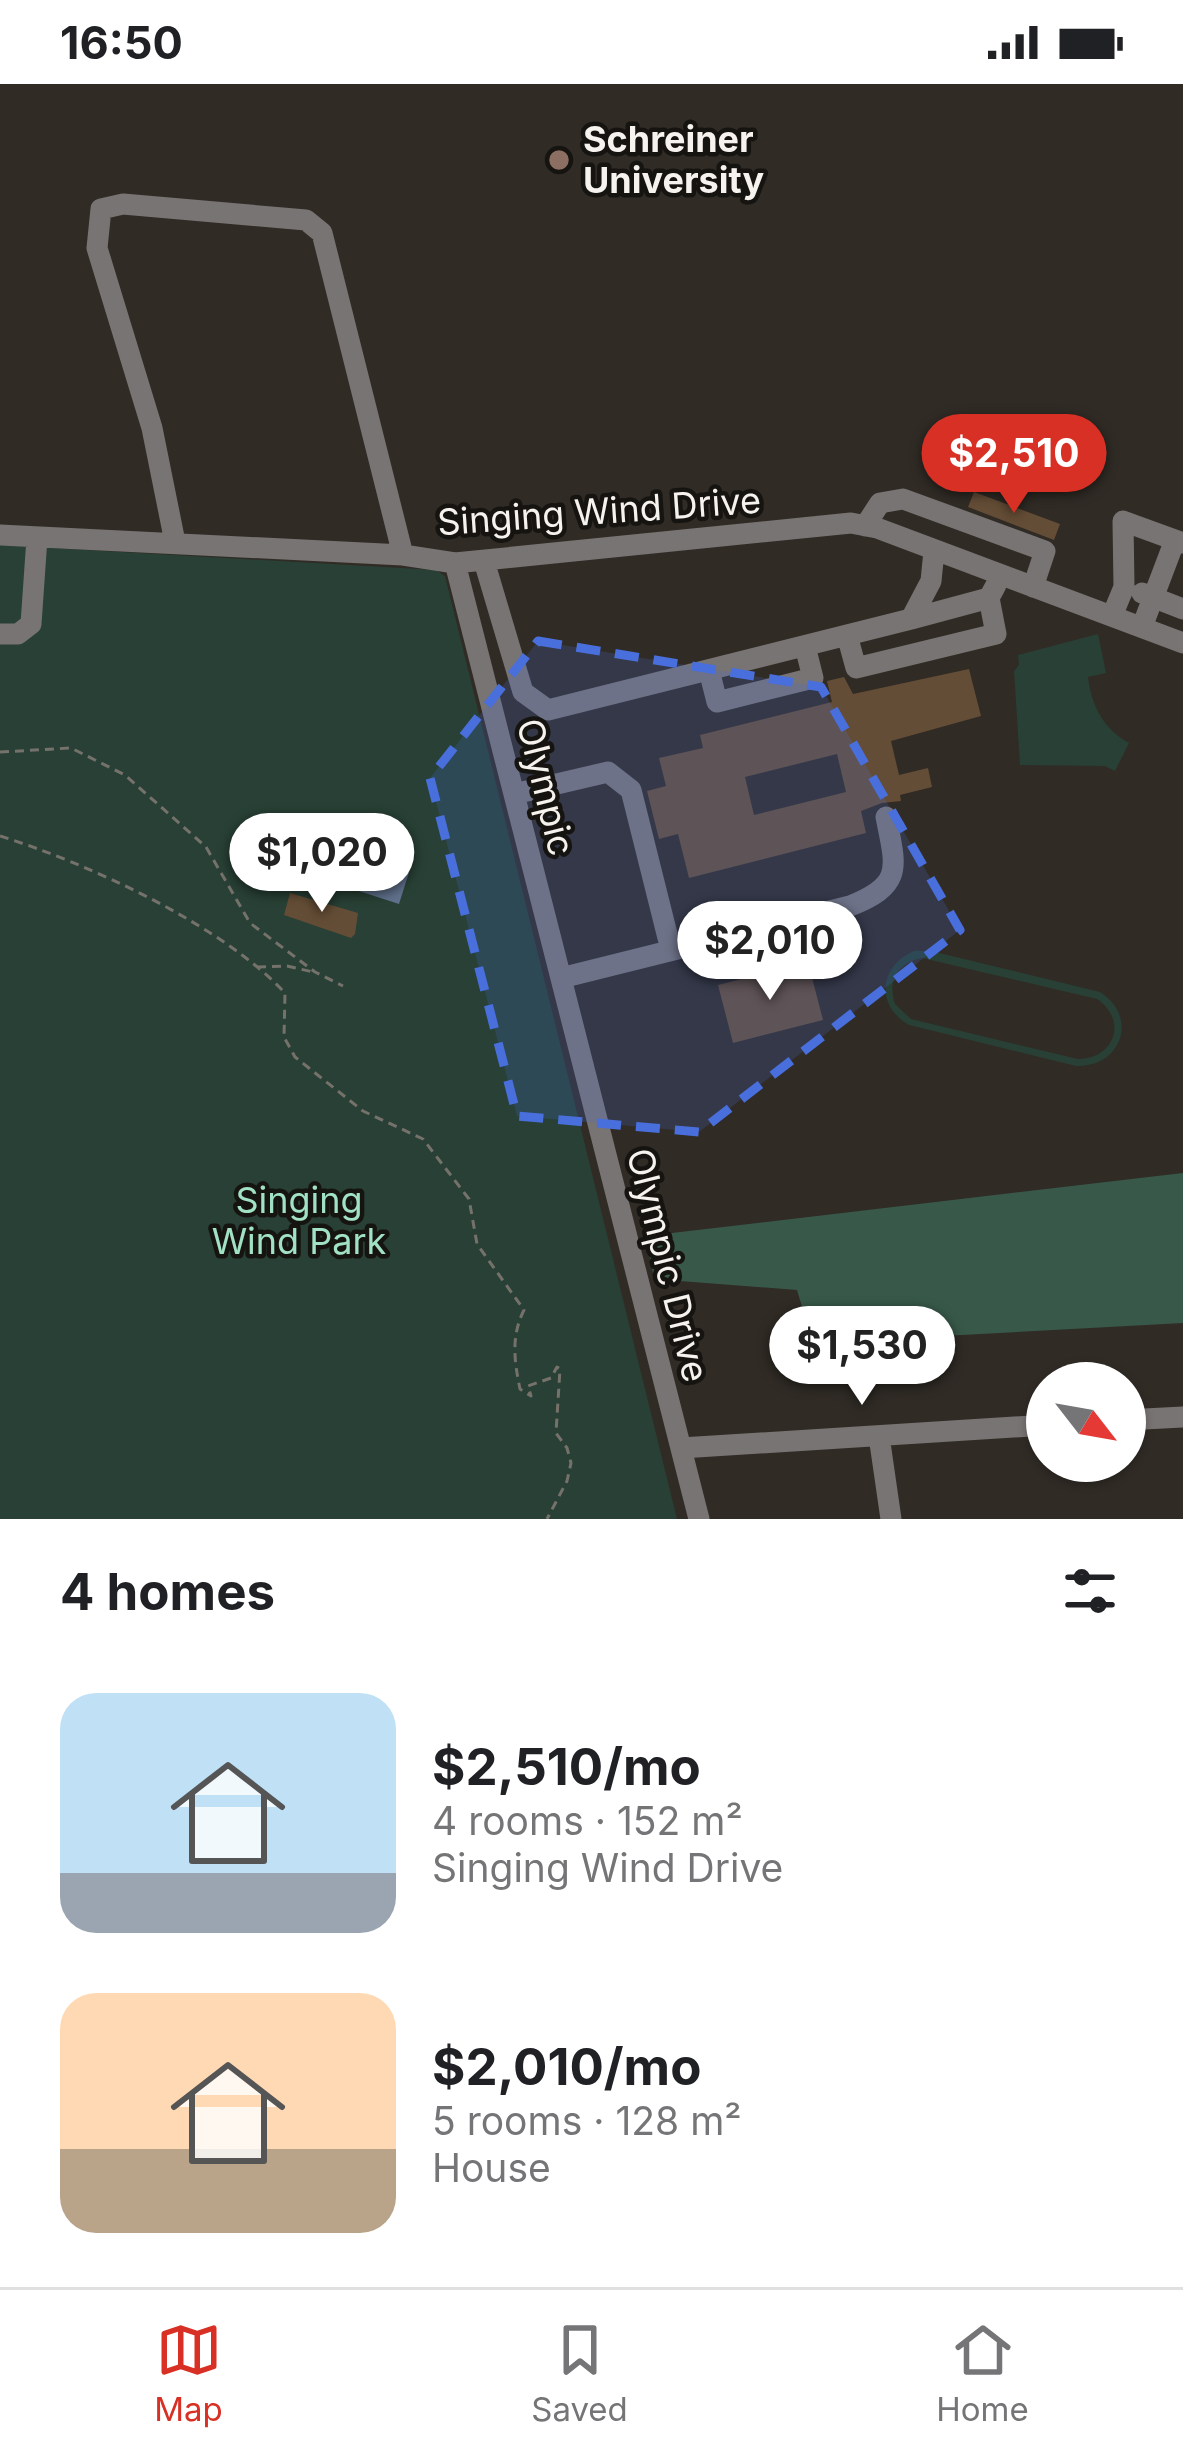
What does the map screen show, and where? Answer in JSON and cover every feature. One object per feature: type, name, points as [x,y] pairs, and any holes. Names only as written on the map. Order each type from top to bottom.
[{"type":"street","points":[[175,542],[152,428],[97,248],[100,209],[123,203],[306,220],[322,233],[403,555]]},
{"type":"street","points":[[865,526],[880,503],[903,499],[1045,551],[1033,587]]},
{"type":"street","points":[[1112,616],[1124,587],[1123,521],[1179,541],[1142,627]]},
{"type":"street","name":"Singing Wind Drive","points":[[2,529],[37,538],[403,555],[455,562],[850,523],[1183,643]]},
{"type":"street","points":[[0,634],[18,634],[31,624],[37,538]]},
{"type":"street","points":[[911,619],[931,581],[934,550]]},
{"type":"street","points":[[484,561],[523,692],[548,710],[989,598]]},
{"type":"street","name":"Olympic","points":[[455,562],[573,1028]]},
{"type":"street","points":[[847,635],[856,668],[996,634],[989,598],[1001,575]]},
{"type":"street","points":[[1124,587],[1183,609]]},
{"type":"street","points":[[709,670],[717,701],[813,677],[805,646]]},
{"type":"street","points":[[514,794],[608,772],[631,790],[671,950]]},
{"type":"street","points":[[561,978],[879,895],[895,861],[886,818]]},
{"type":"street","name":"Olympic Drive","points":[[573,1028],[699,1519]]},
{"type":"street","points":[[1146,1419],[1183,1417]]},
{"type":"street","points":[[681,1448],[1026,1426]]},
{"type":"street","points":[[879,1436],[891,1519]]},
{"type":"path","points":[[0,752],[71,748],[125,775],[206,847],[250,923],[315,972],[343,986]]},
{"type":"path","points":[[0,836],[61,854],[175,914],[257,967],[285,993],[284,1037],[296,1057],[363,1111],[423,1139],[469,1199],[477,1244],[524,1310],[516,1323],[513,1358],[520,1389],[531,1396],[528,1386],[551,1378],[560,1369],[556,1433],[571,1463],[547,1519]]},
{"type":"path","points":[[257,967],[315,972]]},
{"type":"highlighted area","points":[[538,641],[821,687],[960,930],[699,1132],[517,1116],[430,778]]},
{"type":"green space","name":"Singing Wind Park","points":[[0,545],[436,570],[445,576],[677,1519],[0,1519]]},
{"type":"green space","points":[[1098,634],[1106,673],[1088,677],[1092,697],[1105,723],[1129,743],[1115,771],[1105,766],[1020,765],[1014,671],[1018,655]]},
{"type":"green space","points":[[914,951],[931,951],[1100,992],[1119,1014],[1120,1039],[1105,1059],[1076,1066],[909,1025],[886,997],[888,976]],"holes":[[[922,958],[1097,999],[1112,1017],[1113,1037],[1101,1053],[1078,1059],[911,1019],[895,1004],[892,987],[901,968]]]},
{"type":"green space","points":[[1183,1173],[1183,1323],[813,1343],[797,1290],[654,1279],[646,1236]]},
{"type":"water","points":[[309,835],[411,866],[399,904],[297,871]]},
{"type":"building","points":[[974,492],[1060,524],[1054,540],[968,507]]},
{"type":"building","points":[[969,669],[981,716],[891,741],[899,775],[928,768],[932,787],[861,811],[866,833],[689,878],[678,834],[659,839],[647,791],[666,786],[659,758],[703,748],[700,735],[832,702],[827,681],[844,677],[853,694]],"holes":[[[837,754],[846,792],[754,815],[745,777]]]},
{"type":"building","points":[[290,893],[358,913],[355,934],[351,938],[284,915]]},
{"type":"building","points":[[808,962],[823,1020],[733,1043],[718,985]]},
{"type":"place","name":"Schreiner University","points":[[559,160]]}]
